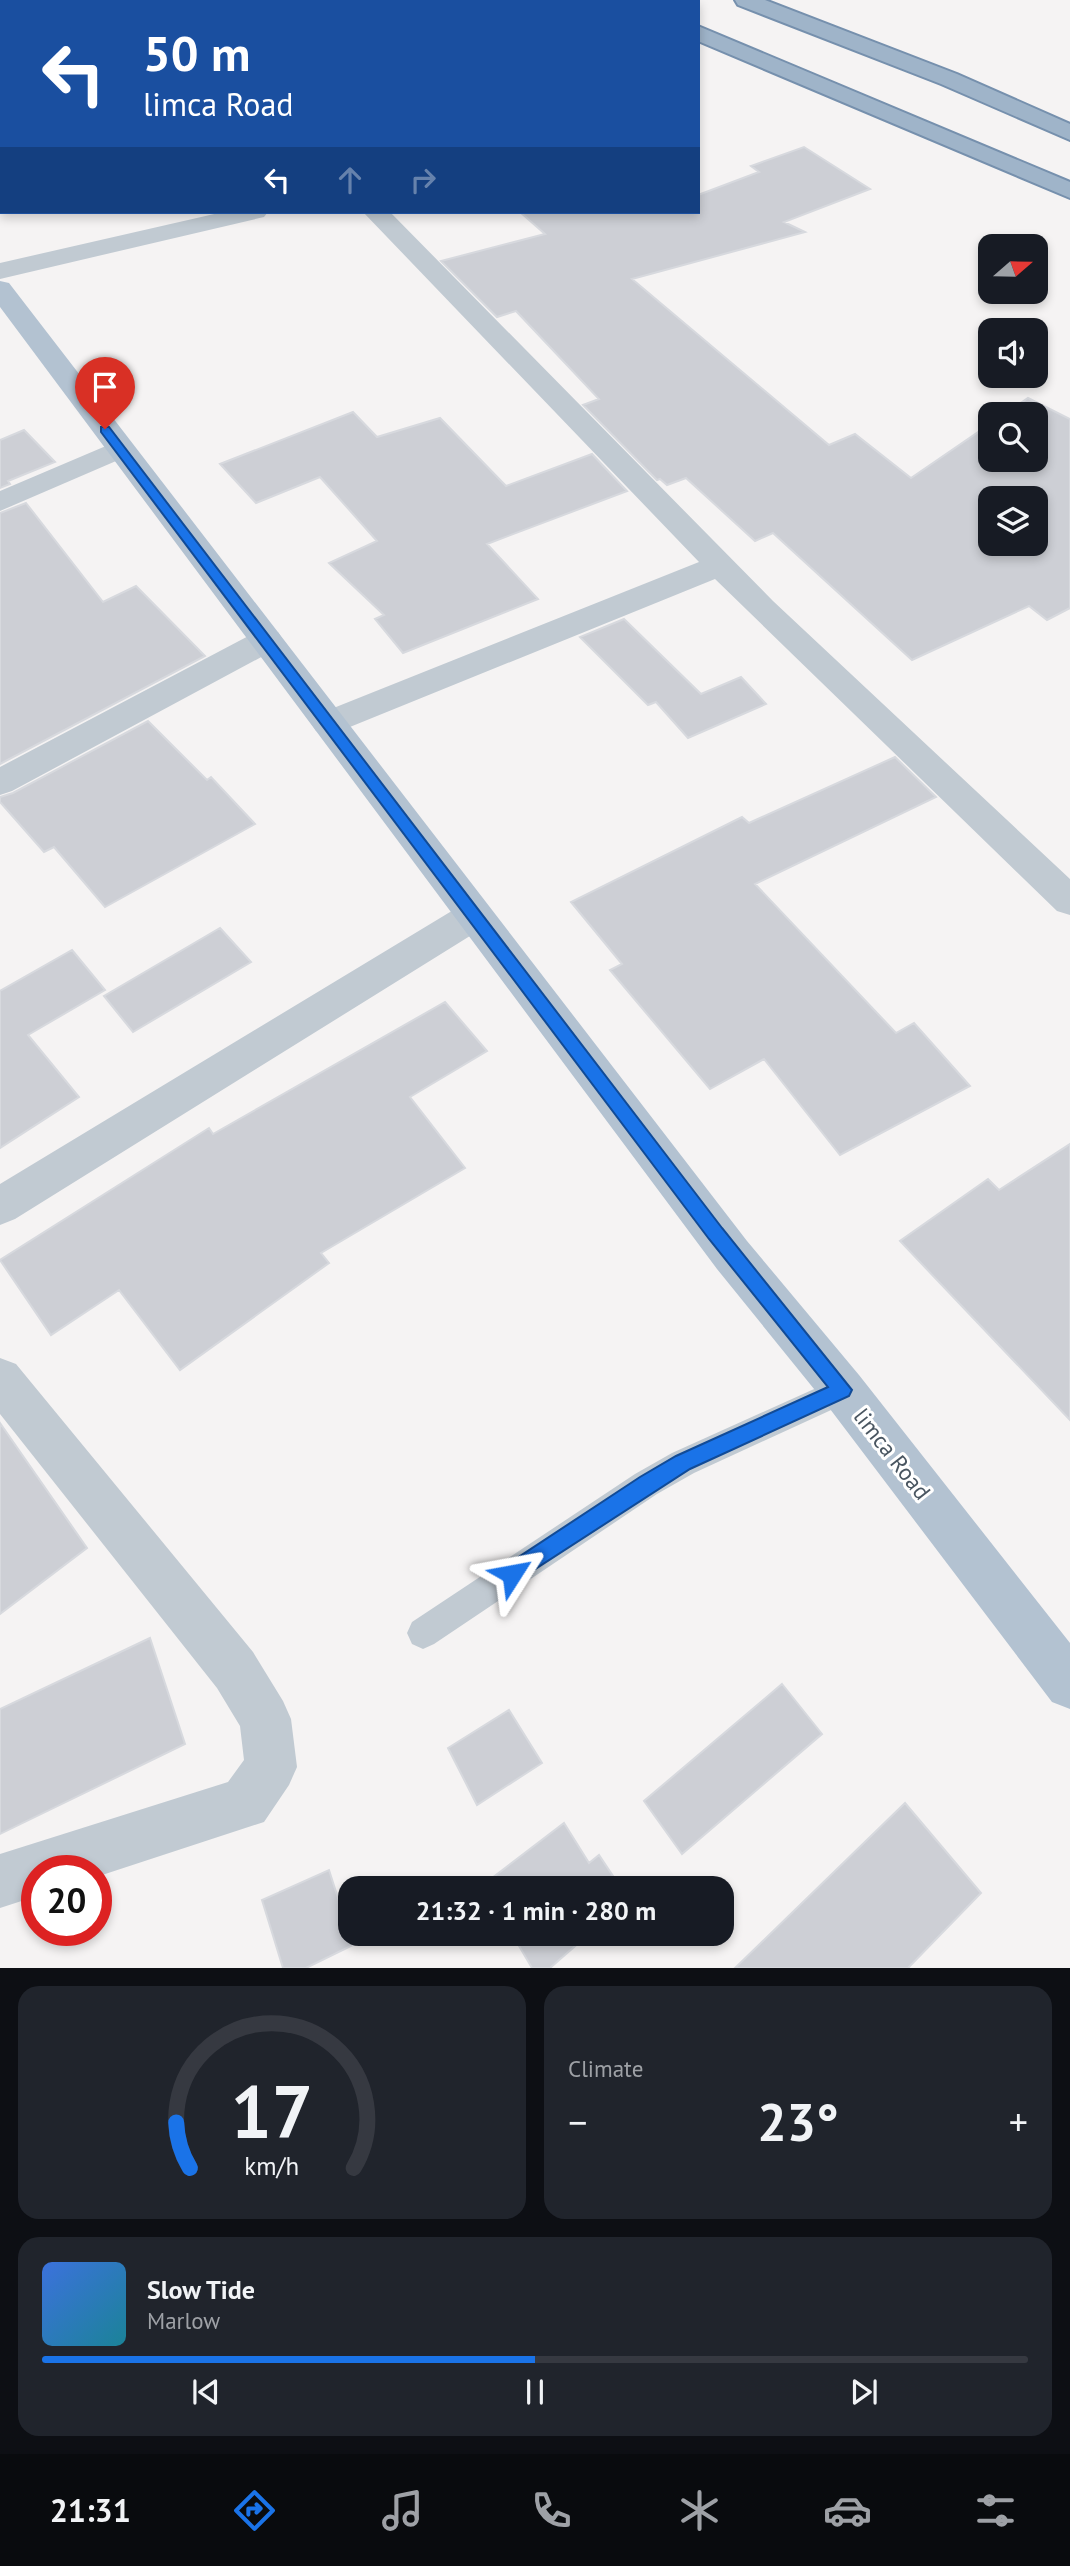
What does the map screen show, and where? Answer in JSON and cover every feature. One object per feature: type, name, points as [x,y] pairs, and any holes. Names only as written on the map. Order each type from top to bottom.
[{"type":"highway","points":[[746,0],[949,79],[1070,133]]},
{"type":"highway","points":[[700,34],[1070,191]]},
{"type":"main road","name":"limca Road","points":[[0,289],[732,1255],[843,1390],[1070,1684]]},
{"type":"street","points":[[0,271],[246,214]]},
{"type":"street","points":[[378,214],[720,565],[1070,901]]},
{"type":"street","points":[[0,502],[120,449]]},
{"type":"street","points":[[328,723],[720,565]]},
{"type":"street","points":[[0,782],[267,640]]},
{"type":"street","points":[[0,1206],[473,916]]},
{"type":"street","points":[[0,1378],[235,1670],[265,1719],[271,1767],[246,1804],[0,1881]]},
{"type":"lane","points":[[423,1633],[646,1484],[683,1463],[843,1390]]},
{"type":"building","points":[[804,147],[870,189],[784,222],[805,232],[632,279],[829,445],[855,434],[911,478],[978,432],[978,472],[1048,472],[1048,408],[1070,419],[1070,608],[1047,620],[1029,606],[912,660],[773,533],[755,541],[686,478],[667,485],[660,479],[657,480],[583,405],[599,399],[516,311],[497,317],[441,261],[545,234],[522,214],[700,214],[700,194],[759,172],[751,166]]},
{"type":"building","points":[[353,412],[377,437],[440,418],[506,486],[592,454],[627,491],[487,544],[538,599],[403,653],[375,619],[384,615],[329,563],[377,541],[320,477],[256,503],[220,464]]},
{"type":"building","points":[[24,430],[55,462],[8,481],[10,484],[0,488],[0,440]]},
{"type":"building","points":[[26,503],[103,602],[136,586],[205,656],[0,764],[0,513]]},
{"type":"building","points":[[624,619],[701,694],[741,677],[766,704],[688,738],[656,702],[648,705],[580,637]]},
{"type":"building","points":[[148,721],[207,780],[211,777],[255,824],[105,907],[54,847],[44,852],[0,802],[0,797],[13,793]]},
{"type":"building","points":[[895,757],[936,797],[755,884],[896,1033],[914,1023],[970,1086],[840,1155],[764,1059],[710,1089],[610,970],[622,964],[571,902],[742,817],[749,823]]},
{"type":"building","points":[[220,928],[251,962],[133,1032],[104,996]]},
{"type":"building","points":[[72,950],[105,990],[28,1035],[79,1097],[0,1148],[0,991]]},
{"type":"building","points":[[445,1002],[487,1051],[410,1097],[465,1168],[321,1253],[329,1263],[180,1370],[119,1290],[51,1335],[0,1260],[209,1128],[213,1134]]},
{"type":"building","points":[[1070,1144],[1070,1420],[900,1241],[988,1179],[999,1190]]},
{"type":"building","points":[[0,1423],[87,1548],[0,1614]]},
{"type":"building","points":[[150,1638],[185,1744],[0,1834],[0,1709]]},
{"type":"building","points":[[782,1684],[822,1734],[682,1854],[644,1801]]},
{"type":"building","points":[[509,1710],[542,1763],[477,1805],[448,1748]]},
{"type":"building","points":[[905,1803],[981,1893],[908,1968],[735,1968]]},
{"type":"building","points":[[564,1823],[589,1863],[599,1855],[613,1876],[495,1876]]},
{"type":"building","points":[[329,1870],[338,1898],[338,1946],[351,1946],[306,1968],[283,1968],[262,1900]]},
{"type":"building","points":[[519,1946],[575,1946],[550,1968],[532,1968]]},
{"type":"route","points":[[105,429],[715,1234],[843,1390],[683,1463],[646,1484],[512,1574]]}]
